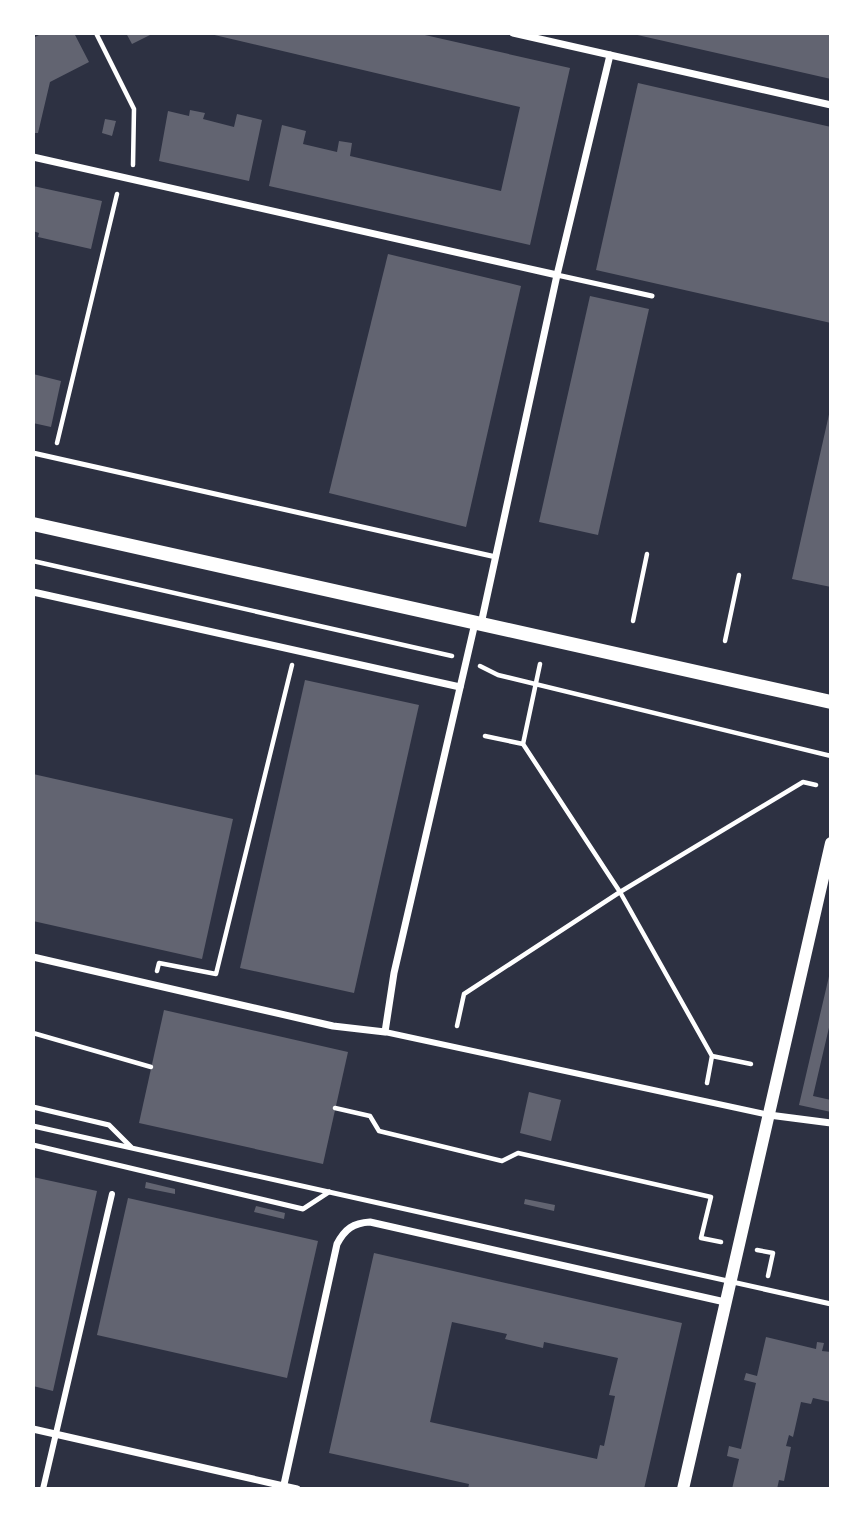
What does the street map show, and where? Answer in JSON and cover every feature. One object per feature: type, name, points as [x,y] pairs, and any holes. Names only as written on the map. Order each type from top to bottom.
[{"type":"main road","points":[[33,524],[831,702]]},
{"type":"street","points":[[513,33],[831,105]]},
{"type":"street","points":[[384,1032],[394,973],[460,687],[496,557],[556,275],[610,55]]},
{"type":"street","points":[[33,157],[556,275]]},
{"type":"street","points":[[33,592],[460,687]]},
{"type":"street","points":[[683,1489],[831,842]]},
{"type":"street","points":[[33,957],[333,1026],[384,1032],[769,1115],[831,1123]]},
{"type":"street","points":[[43,1489],[112,1194]]},
{"type":"street","points":[[283,1487],[337,1244],[349,1227],[370,1222],[725,1302]]},
{"type":"street","points":[[33,1429],[297,1489]]},
{"type":"lane","points":[[556,275],[652,296]]},
{"type":"lane","points":[[33,453],[496,557]]},
{"type":"lane","points":[[33,1107],[109,1125],[134,1149]]},
{"type":"lane","points":[[33,1126],[831,1304]]},
{"type":"lane","points":[[33,1144],[303,1209],[329,1192]]},
{"type":"path","points":[[96,33],[134,109],[134,160],[130,179]]},
{"type":"path","points":[[56,447],[117,194]]},
{"type":"path","points":[[632,621],[647,554]]},
{"type":"path","points":[[33,561],[467,659],[498,675],[831,756]]},
{"type":"path","points":[[725,641],[739,575]]},
{"type":"path","points":[[154,984],[159,963],[216,974],[296,651]]},
{"type":"path","points":[[523,744],[540,664]]},
{"type":"path","points":[[485,736],[523,744],[620,892],[712,1056],[707,1083]]},
{"type":"path","points":[[457,1026],[464,994],[620,892],[803,782],[816,785]]},
{"type":"path","points":[[33,1033],[152,1067]]},
{"type":"path","points":[[712,1056],[751,1065]]},
{"type":"path","points":[[335,1108],[370,1116],[379,1131],[502,1161],[518,1153],[711,1197],[701,1238],[773,1253],[766,1289]]},
{"type":"building","points":[[43,33],[74,33],[89,62],[50,82],[38,133],[33,133],[33,38]]},
{"type":"building","points":[[126,33],[154,33],[132,44]]},
{"type":"building","points":[[206,33],[416,33],[570,68],[530,245],[269,186],[282,125],[306,131],[303,144],[337,152],[339,141],[352,143],[350,156],[501,191],[520,107]]},
{"type":"building","points":[[633,33],[831,33],[831,79],[633,34]]},
{"type":"building","points":[[638,83],[831,127],[831,323],[596,270]]},
{"type":"building","points":[[190,110],[205,113],[203,119],[234,127],[237,114],[262,120],[249,181],[159,161],[168,111],[189,116]]},
{"type":"building","points":[[105,119],[116,121],[112,136],[102,133]]},
{"type":"building","points":[[33,186],[102,201],[91,249],[38,237],[39,233],[33,231]]},
{"type":"building","points":[[388,254],[521,286],[466,527],[329,493]]},
{"type":"building","points":[[590,296],[649,309],[598,535],[539,522]]},
{"type":"building","points":[[33,374],[61,381],[51,427],[33,423]]},
{"type":"building","points":[[831,410],[831,587],[792,579]]},
{"type":"building","points":[[305,680],[419,705],[354,993],[240,968]]},
{"type":"building","points":[[33,774],[233,819],[202,959],[33,921]]},
{"type":"building","points":[[830,972],[831,1019],[813,1096],[831,1100],[831,1112],[799,1105]]},
{"type":"building","points":[[164,1010],[348,1052],[323,1164],[139,1123]]},
{"type":"building","points":[[529,1092],[561,1100],[551,1141],[520,1133]]},
{"type":"building","points":[[33,1177],[97,1191],[53,1391],[33,1386]]},
{"type":"building","points":[[146,1182],[175,1189],[175,1194],[145,1188]]},
{"type":"building","points":[[128,1198],[318,1241],[287,1378],[97,1335]]},
{"type":"building","points":[[525,1199],[555,1205],[554,1211],[524,1204]]},
{"type":"building","points":[[256,1206],[285,1213],[284,1219],[254,1212]]},
{"type":"building","points":[[374,1253],[682,1323],[644,1489],[468,1489],[469,1484],[329,1453]],"holes":[[[452,1322],[507,1334],[505,1339],[543,1348],[544,1342],[618,1358],[609,1395],[615,1396],[604,1446],[600,1445],[597,1459],[430,1422]]]},
{"type":"building","points":[[766,1337],[816,1349],[817,1342],[824,1343],[822,1351],[831,1352],[831,1402],[813,1398],[811,1404],[801,1402],[793,1437],[789,1435],[786,1446],[791,1447],[784,1481],[779,1480],[777,1489],[732,1489],[739,1459],[727,1456],[729,1446],[741,1449],[756,1383],[744,1380],[746,1373],[757,1376]]}]
